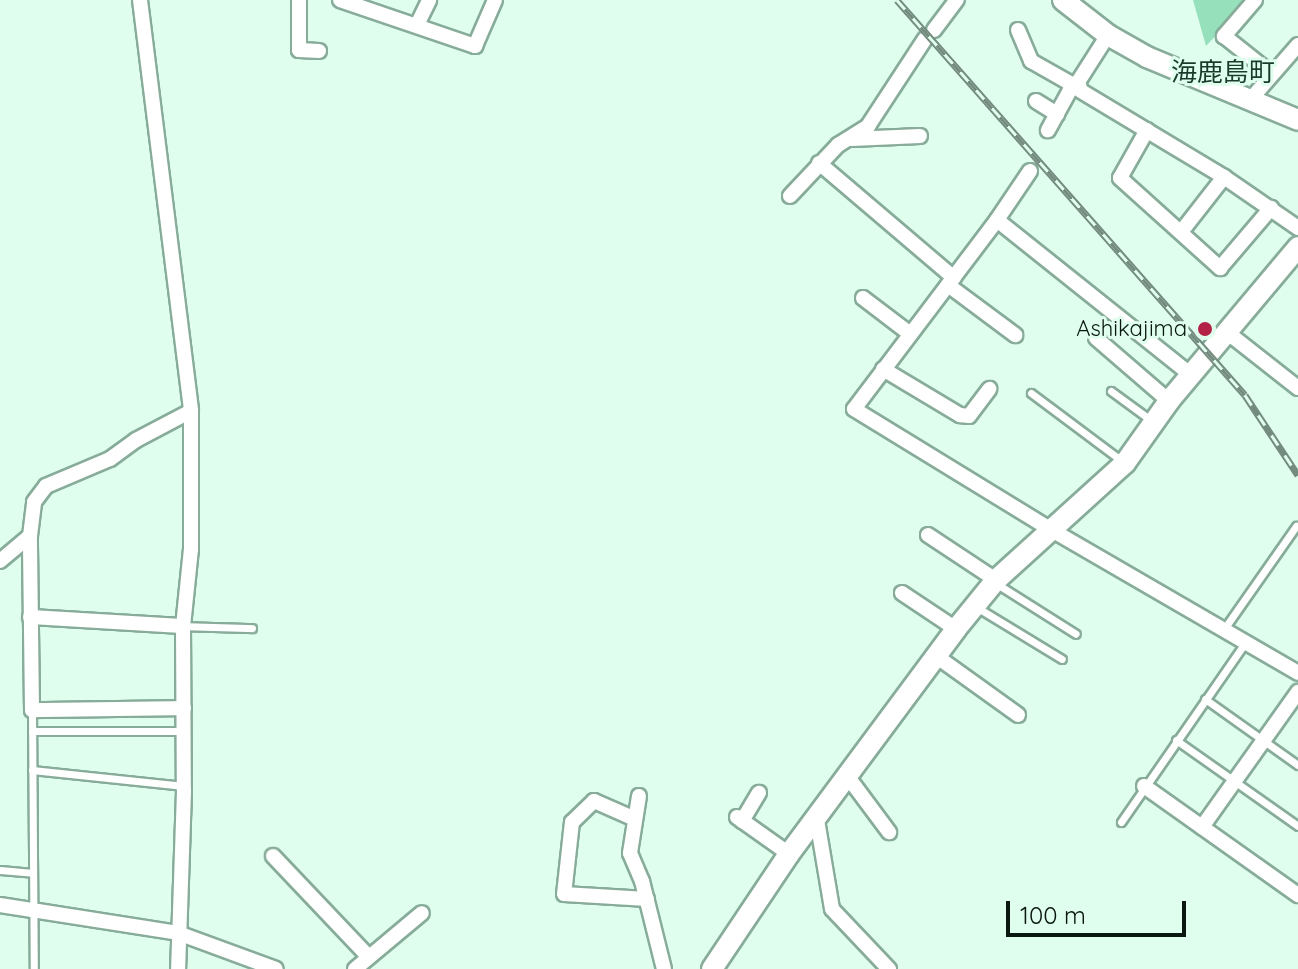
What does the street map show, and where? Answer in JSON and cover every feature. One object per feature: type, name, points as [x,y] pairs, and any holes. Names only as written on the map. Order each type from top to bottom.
[{"type":"street","points":[[140,0],[191,411],[191,549],[183,626],[184,786],[178,969]]},
{"type":"street","points":[[299,0],[299,50],[319,51]]},
{"type":"street","points":[[340,0],[358,3],[475,46],[495,0]]},
{"type":"street","points":[[417,25],[429,0]]},
{"type":"street","points":[[790,196],[819,163],[868,126],[929,35],[957,0]]},
{"type":"street","points":[[1063,0],[1108,35],[1147,57],[1298,120]]},
{"type":"street","points":[[1255,0],[1224,36],[1272,74]]},
{"type":"street","points":[[1018,30],[1031,61],[1224,177],[1298,228]]},
{"type":"street","points":[[1048,130],[1070,90],[1077,87],[1108,35]]},
{"type":"street","points":[[1250,100],[1298,45]]},
{"type":"street","points":[[1036,101],[1057,114]]},
{"type":"street","points":[[1147,130],[1120,178],[1220,268],[1271,208]]},
{"type":"street","points":[[850,139],[920,136]]},
{"type":"street","points":[[819,163],[1015,335]]},
{"type":"street","points":[[1030,171],[997,220],[854,409],[1050,529],[1298,673]]},
{"type":"street","points":[[1181,232],[1224,177]]},
{"type":"street","points":[[997,220],[1191,375]]},
{"type":"street","points":[[712,969],[789,854],[974,606],[995,581],[1125,463],[1169,401],[1298,247]]},
{"type":"street","points":[[863,298],[909,333]]},
{"type":"street","points":[[1228,333],[1298,388]]},
{"type":"street","points":[[1096,338],[1169,401]]},
{"type":"street","points":[[883,369],[960,415],[969,416],[989,389]]},
{"type":"street","points":[[184,708],[32,710],[30,536],[34,502],[46,486],[110,459],[136,440],[191,411]]},
{"type":"street","points":[[928,535],[995,581]]},
{"type":"street","points":[[0,561],[30,536]]},
{"type":"street","points":[[902,593],[956,629]]},
{"type":"street","points":[[30,617],[183,626]]},
{"type":"street","points":[[936,656],[1018,715]]},
{"type":"street","points":[[1202,827],[1298,692]]},
{"type":"street","points":[[848,777],[889,832]]},
{"type":"street","points":[[1144,786],[1298,895]]},
{"type":"street","points":[[759,793],[740,819],[789,854]]},
{"type":"street","points":[[639,796],[630,853],[647,899],[664,969]]},
{"type":"street","points":[[635,819],[594,801],[572,822],[564,894],[647,899]]},
{"type":"street","points":[[817,820],[832,909],[889,969]]},
{"type":"street","points":[[273,856],[369,957]]},
{"type":"street","points":[[0,905],[178,933],[276,969]]},
{"type":"street","points":[[355,969],[422,913]]},
{"type":"lane","points":[[1111,391],[1154,422]]},
{"type":"lane","points":[[1031,393],[1125,463]]},
{"type":"lane","points":[[1223,630],[1296,526]]},
{"type":"lane","points":[[995,581],[1076,634]]},
{"type":"lane","points":[[974,606],[1062,659]]},
{"type":"lane","points":[[183,626],[252,628]]},
{"type":"lane","points":[[1121,822],[1245,643]]},
{"type":"lane","points":[[1205,699],[1298,765]]},
{"type":"lane","points":[[32,710],[34,969]]},
{"type":"lane","points":[[32,731],[183,731]]},
{"type":"lane","points":[[1176,740],[1298,826]]},
{"type":"lane","points":[[32,770],[184,786]]},
{"type":"lane","points":[[0,870],[33,873]]},
{"type":"green space","points":[[1193,0],[1249,0],[1206,46]]},
{"type":"railway","points":[[897,0],[1245,395],[1298,475]]},
{"type":"place","name":"Ashikajima","points":[[1205,329]]},
{"type":"district","name":"海鹿島町","points":[[1223,72]]}]
